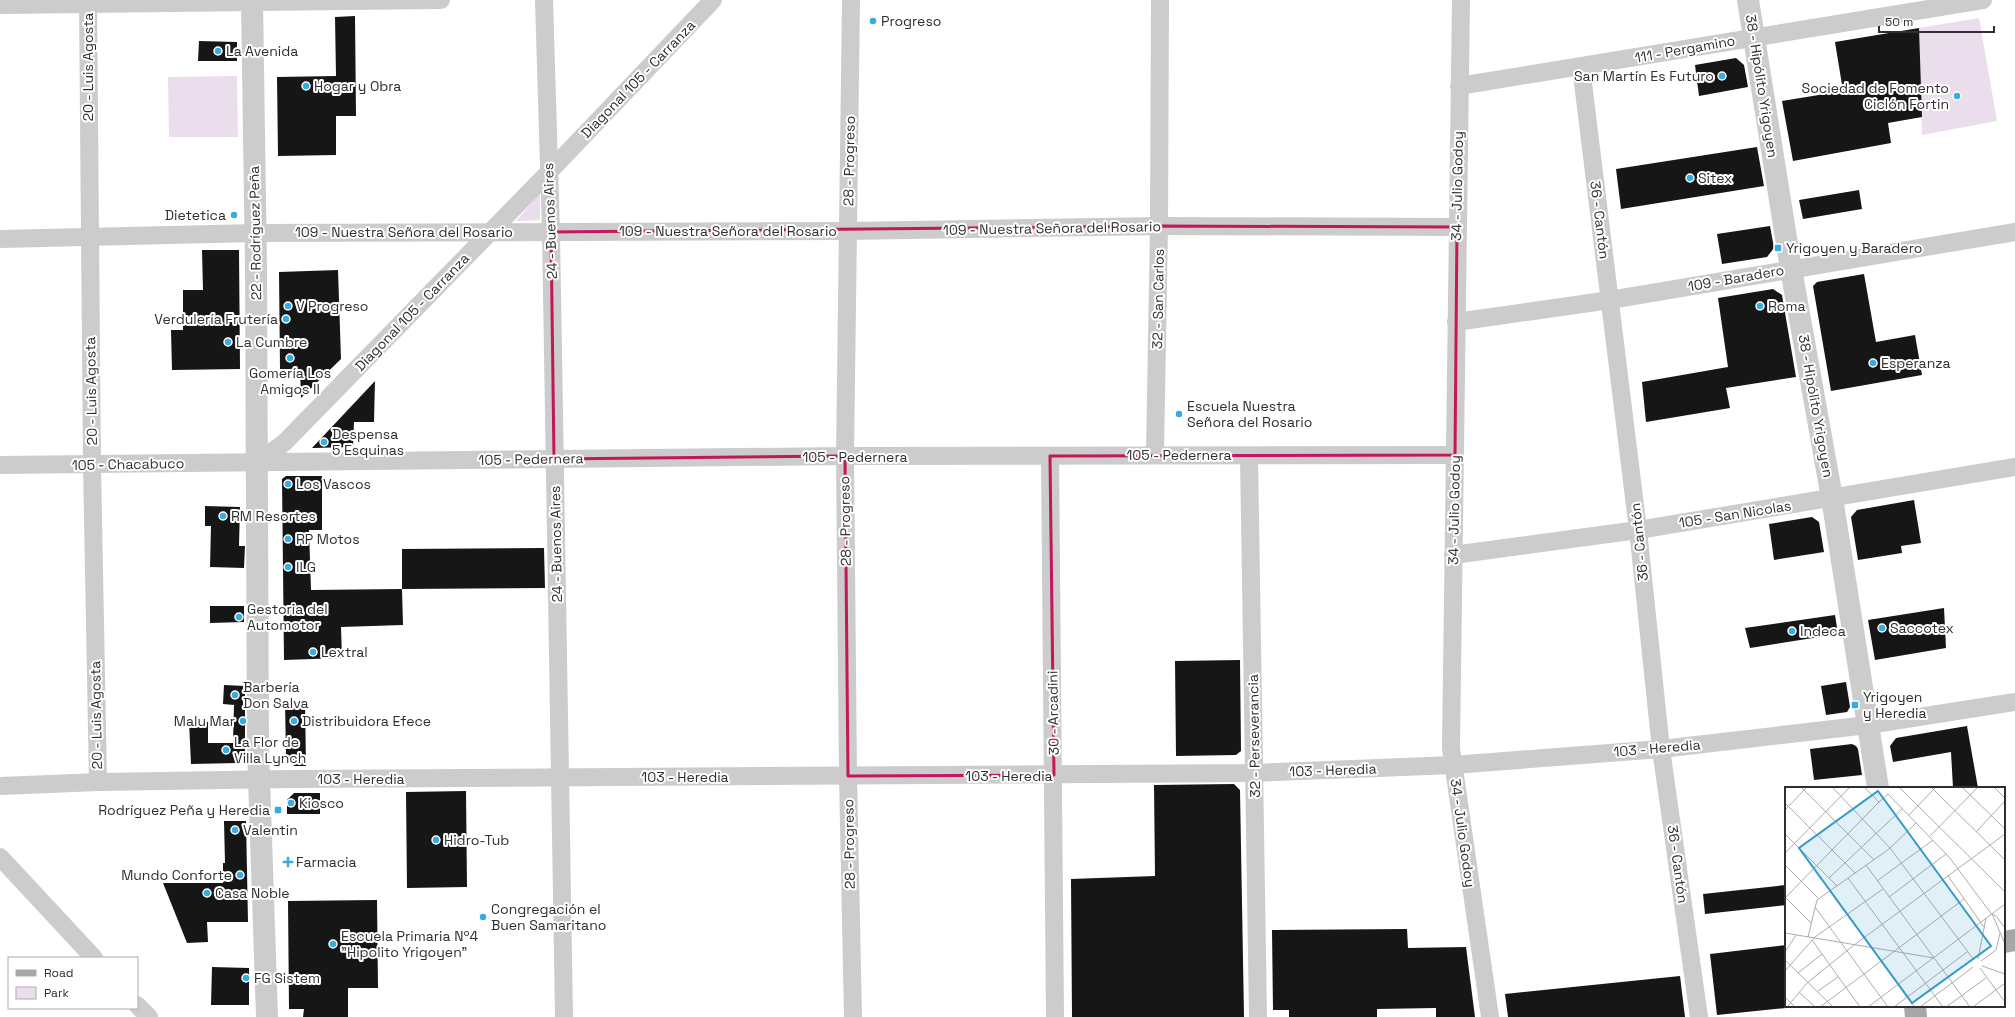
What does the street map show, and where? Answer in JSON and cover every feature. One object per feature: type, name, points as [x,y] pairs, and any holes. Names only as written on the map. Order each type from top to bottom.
[{"type":"main road","points":[[2005,942],[2015,940]]},
{"type":"main road","points":[[1915,1007],[1916,1017]]},
{"type":"street","points":[[0,5],[88,2],[441,0]]},
{"type":"street","name":"24 - Buenos Aires","points":[[544,0],[548,173],[551,232],[564,1017]]},
{"type":"street","name":"Diagonal 105 - Carranza","points":[[256,463],[284,442],[548,173],[713,0]]},
{"type":"street","name":"28 - Progreso","points":[[851,0],[844,456],[853,1017]]},
{"type":"street","name":"32 - San Carlos","points":[[1155,454],[1159,226],[1160,0]]},
{"type":"street","name":"34 - Julio Godoy","points":[[1461,0],[1451,748],[1490,1017]]},
{"type":"street","name":"38 - Hipólito Yrigoyen","points":[[1748,0],[1791,269],[1832,498],[1878,787]]},
{"type":"street","name":"111 - Pergamino","points":[[1459,86],[1983,0]]},
{"type":"street","name":"22 - Rodríguez Peña","points":[[252,1],[259,780],[267,1017]]},
{"type":"street","name":"20 - Luis Agosta","points":[[88,2],[92,465],[98,782]]},
{"type":"street","name":"36 - Cantón","points":[[1581,67],[1638,530],[1661,749],[1699,1017]]},
{"type":"street","name":"109 - Nuestra Señora del Rosario","points":[[0,238],[255,233],[847,231],[1159,226],[1457,227]]},
{"type":"street","name":"109 - Baradero","points":[[1456,322],[1610,300],[2015,232]]},
{"type":"street","name":"105 - Pedernera","points":[[256,463],[844,456],[1050,456],[1155,454],[1249,456],[1455,455]]},
{"type":"street","name":"30 - Arcadini","points":[[1050,456],[1055,1017]]},
{"type":"street","name":"32 - Perseverancia","points":[[1249,456],[1258,1017]]},
{"type":"street","name":"105 - Chacabuco","points":[[0,465],[256,463]]},
{"type":"street","name":"105 - San Nicolas","points":[[1453,555],[1638,530],[2015,468]]},
{"type":"street","name":"103 - Heredia","points":[[0,786],[98,782],[560,777],[1054,776],[1254,773],[1453,765],[1661,749],[1868,725],[2015,702]]},
{"type":"street","points":[[0,857],[93,957]]},
{"type":"street","points":[[138,1005],[149,1017]]},
{"type":"highlighted area","points":[[1159,226],[1457,227],[1455,455],[1050,456],[1054,775],[848,776],[845,456],[554,459],[551,232]]},
{"type":"green space","name":"Sociedad de Fomento Ciclón Fortin","points":[[1979,18],[1997,121],[1922,135],[1919,28]]},
{"type":"green space","points":[[237,76],[238,137],[169,137],[168,77]]},
{"type":"green space","points":[[540,193],[540,220],[516,221]]},
{"type":"building","points":[[355,16],[356,116],[336,116],[336,155],[278,156],[277,77],[336,76],[335,17]]},
{"type":"building","points":[[1919,28],[1922,117],[1888,123],[1891,143],[1793,161],[1782,101],[1843,91],[1835,42]]},
{"type":"building","name":"La Avenida","points":[[199,41],[237,42],[237,61],[198,61]]},
{"type":"building","points":[[1736,58],[1744,65],[1748,87],[1699,96],[1695,65]]},
{"type":"building","name":"Sitex","points":[[1757,147],[1764,186],[1621,209],[1616,169]]},
{"type":"building","points":[[1859,190],[1862,209],[1803,219],[1799,200]]},
{"type":"building","points":[[1770,226],[1774,248],[1767,257],[1722,264],[1717,234]]},
{"type":"building","points":[[202,250],[239,250],[240,369],[172,370],[171,330],[183,330],[183,290],[203,290]]},
{"type":"building","points":[[338,270],[341,359],[301,398],[300,369],[280,369],[279,272]]},
{"type":"building","points":[[1864,274],[1876,342],[1915,335],[1922,375],[1831,391],[1813,286],[1817,282]]},
{"type":"building","points":[[1773,289],[1782,295],[1796,377],[1726,388],[1730,408],[1646,422],[1642,382],[1728,367],[1718,298]]},
{"type":"building","points":[[375,381],[374,422],[354,422],[353,447],[312,448]]},
{"type":"building","points":[[286,476],[322,476],[322,530],[309,530],[311,590],[402,589],[403,625],[341,627],[342,658],[284,660],[282,479]]},
{"type":"building","points":[[1914,500],[1921,543],[1901,546],[1902,553],[1858,560],[1851,517],[1857,510]]},
{"type":"building","points":[[205,506],[240,507],[239,546],[245,546],[244,568],[210,567],[211,526],[205,526]]},
{"type":"building","points":[[1812,517],[1819,522],[1824,552],[1774,560],[1769,524]]},
{"type":"building","points":[[544,548],[545,588],[402,589],[402,549]]},
{"type":"building","points":[[210,606],[244,606],[244,622],[210,623]]},
{"type":"building","points":[[1944,608],[1946,648],[1875,660],[1868,620]]},
{"type":"building","name":"Indeca","points":[[1835,615],[1838,634],[1750,648],[1745,628]]},
{"type":"building","points":[[1240,660],[1241,751],[1236,755],[1176,756],[1175,661]]},
{"type":"building","points":[[1846,682],[1850,707],[1847,712],[1826,715],[1821,686]]},
{"type":"building","points":[[224,685],[245,686],[245,757],[239,763],[191,764],[189,722],[208,722],[208,743],[233,743],[234,705],[223,704]]},
{"type":"building","points":[[285,701],[305,701],[306,766],[294,766],[286,757]]},
{"type":"building","points":[[1967,726],[1978,787],[1953,787],[1951,752],[1893,762],[1890,746],[1896,738]]},
{"type":"building","points":[[1852,744],[1858,749],[1862,775],[1814,780],[1810,749]]},
{"type":"building","points":[[1234,784],[1240,790],[1244,1017],[1072,1017],[1071,879],[1155,876],[1154,785]]},
{"type":"building","name":"Hidro-Tub","points":[[466,791],[467,887],[407,888],[406,792]]},
{"type":"building","points":[[294,793],[320,793],[320,814],[287,814],[287,800]]},
{"type":"building","points":[[224,821],[246,821],[248,922],[207,922],[208,942],[187,943],[163,883],[223,883],[223,863],[225,863]]},
{"type":"building","points":[[1785,885],[1785,905],[1705,914],[1703,894]]},
{"type":"building","name":"Escuela Primaria Nº4 \"Hipolito Yrigoyen\"","points":[[377,900],[378,988],[348,988],[348,1017],[303,1017],[304,1009],[289,1009],[288,901]]},
{"type":"building","points":[[1407,929],[1408,948],[1466,947],[1475,1017],[1436,1017],[1436,1008],[1377,1009],[1377,1017],[1289,1017],[1289,1010],[1273,1010],[1272,930]]},
{"type":"building","points":[[1785,945],[1786,1008],[1717,1015],[1710,954]]},
{"type":"building","points":[[212,967],[249,968],[249,1005],[211,1005]]},
{"type":"building","points":[[1680,976],[1685,1017],[1508,1017],[1505,994]]},
{"type":"place","name":"Progreso","points":[[873,21]]},
{"type":"place","name":"La Avenida","points":[[218,51]]},
{"type":"place","name":"San Martín Es Futuro","points":[[1722,76]]},
{"type":"place","name":"Hogar y Obra","points":[[306,86]]},
{"type":"place","name":"Sociedad de Fomento Ciclón Fortin","points":[[1957,96]]},
{"type":"place","name":"Sitex","points":[[1690,178]]},
{"type":"place","name":"Dietetica","points":[[234,215]]},
{"type":"place","name":"Yrigoyen y Baradero","points":[[1778,248]]},
{"type":"place","name":"V Progreso","points":[[288,306]]},
{"type":"place","name":"Roma","points":[[1760,306]]},
{"type":"place","name":"Verdulería Frutería","points":[[286,319]]},
{"type":"place","name":"La Cumbre","points":[[228,342]]},
{"type":"place","name":"Gomería Los Amigos II","points":[[290,358]]},
{"type":"place","name":"Esperanza","points":[[1873,363]]},
{"type":"place","name":"Escuela Nuestra Señora del Rosario","points":[[1179,414]]},
{"type":"place","name":"Despensa 5 Esquinas","points":[[324,442]]},
{"type":"place","name":"Los Vascos","points":[[288,484]]},
{"type":"place","name":"RM Resortes","points":[[223,516]]},
{"type":"place","name":"RP Motos","points":[[288,539]]},
{"type":"place","name":"ILG","points":[[288,567]]},
{"type":"place","name":"Gestoria del Automotor","points":[[239,617]]},
{"type":"place","name":"Saccotex","points":[[1882,628]]},
{"type":"place","name":"Indeca","points":[[1792,631]]},
{"type":"place","name":"Lextral","points":[[313,652]]},
{"type":"place","name":"Barbería Don Salva","points":[[235,695]]},
{"type":"place","name":"Yrigoyen y Heredia","points":[[1855,705]]},
{"type":"place","name":"Malu Mar","points":[[243,721]]},
{"type":"place","name":"Distribuidora Efece","points":[[294,721]]},
{"type":"place","name":"La Flor de Villa Lynch","points":[[226,750]]},
{"type":"place","name":"Kiosco","points":[[291,803]]},
{"type":"place","name":"Rodríguez Peña y Heredia","points":[[278,810]]},
{"type":"place","name":"Valentin","points":[[235,830]]},
{"type":"place","name":"Hidro-Tub","points":[[436,840]]},
{"type":"place","name":"Farmacia","points":[[288,862]]},
{"type":"place","name":"Mundo Conforte","points":[[240,875]]},
{"type":"place","name":"Casa Noble","points":[[207,893]]},
{"type":"place","name":"Congregación el Buen Samaritano","points":[[483,917]]},
{"type":"place","name":"Escuela Primaria Nº4 \"Hipolito Yrigoyen\"","points":[[333,944]]},
{"type":"place","name":"FG Sistem","points":[[246,978]]}]
